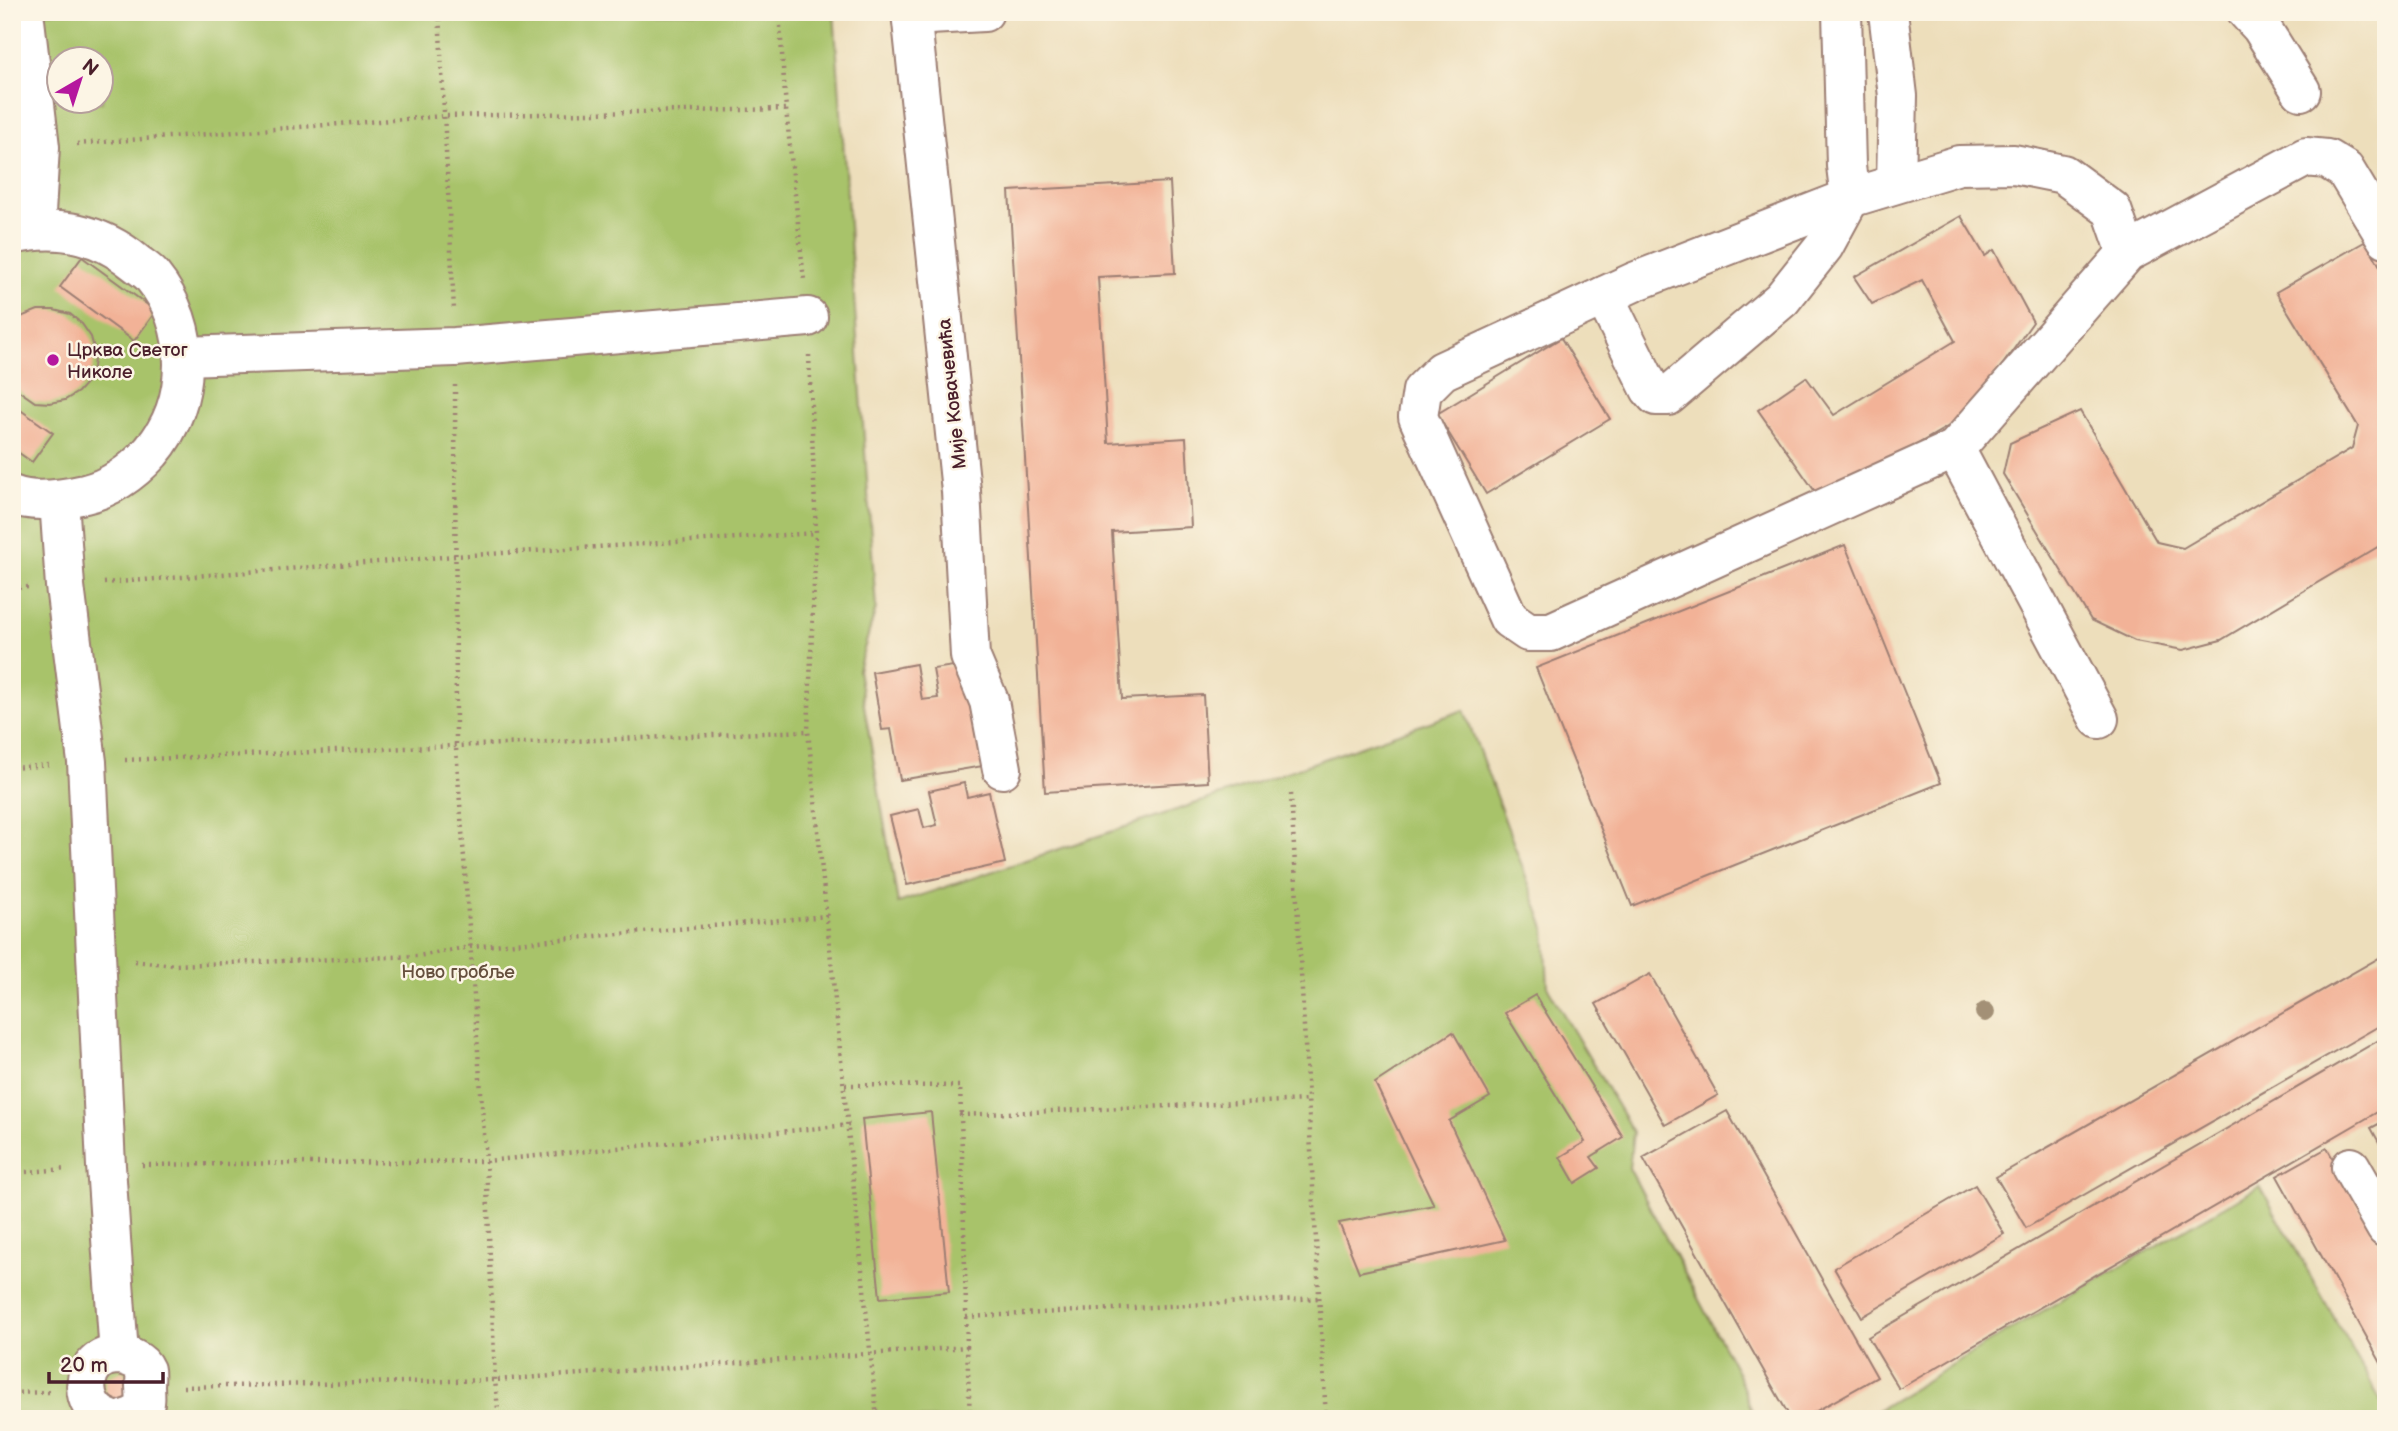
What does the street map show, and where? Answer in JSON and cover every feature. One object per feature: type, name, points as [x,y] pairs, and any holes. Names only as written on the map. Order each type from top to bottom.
[{"type":"street","points":[[12,495],[60,500],[101,490],[136,468],[164,436],[180,398],[184,356],[174,314],[152,276],[118,248],[78,232],[23,232],[40,147],[24,12]]},
{"type":"street","name":"Мије Ковачевића","points":[[984,12],[911,14],[961,491],[970,656],[989,701],[1002,769]]},
{"type":"street","points":[[1604,296],[1656,396],[1668,396],[1782,299],[1824,246],[1850,198],[1846,166],[1842,12]]},
{"type":"street","points":[[1888,12],[1898,96],[1896,183]]},
{"type":"street","points":[[2248,12],[2261,27],[2301,91]]},
{"type":"street","points":[[2127,253],[2112,210],[2063,174],[2014,164],[1959,164],[1850,198],[1634,282],[1442,371],[1422,391],[1418,417],[1509,620],[1528,632],[1551,632],[1955,449],[2127,253],[2306,158],[2326,159],[2345,170],[2386,238]]},
{"type":"street","points":[[184,356],[455,346],[808,317]]},
{"type":"street","points":[[1955,449],[2099,719]]},
{"type":"street","points":[[60,500],[65,586],[87,762],[106,1166],[119,1355]]},
{"type":"street","points":[[2351,1167],[2386,1228]]},
{"type":"street","points":[[109,1419],[93,1410],[84,1390],[85,1379],[98,1362],[107,1356],[119,1355],[138,1362],[145,1370],[135,1404]]},
{"type":"path","points":[[439,12],[455,346],[456,748],[486,1161],[499,1419]]},
{"type":"path","points":[[779,12],[786,109],[808,317],[816,533],[808,732],[877,1419]]},
{"type":"path","points":[[40,147],[444,116],[786,109]]},
{"type":"path","points":[[65,586],[456,556],[816,533]]},
{"type":"path","points":[[12,768],[87,762],[808,732]]},
{"type":"path","points":[[1291,794],[1326,1419]]},
{"type":"path","points":[[96,958],[175,965],[418,956],[470,947],[827,916]]},
{"type":"path","points":[[845,1085],[960,1086],[970,1419]]},
{"type":"path","points":[[961,1115],[1308,1101]]},
{"type":"path","points":[[12,1172],[106,1166],[486,1161],[849,1125]]},
{"type":"path","points":[[966,1317],[1319,1298]]},
{"type":"path","points":[[135,1404],[967,1347]]},
{"type":"green space","name":"Ново гробље","points":[[12,12],[834,12],[876,608],[858,670],[898,903],[1464,710],[1545,928],[1548,988],[1633,1132],[1629,1168],[1737,1372],[1755,1419],[12,1419]]},
{"type":"green space","points":[[2260,1186],[2386,1410],[2386,1419],[1863,1419],[2001,1335]]},
{"type":"building","points":[[1170,182],[1175,273],[1098,277],[1108,443],[1186,438],[1191,527],[1112,532],[1122,699],[1203,695],[1208,782],[1045,792],[1009,191]]},
{"type":"building","points":[[1961,216],[1985,256],[1994,250],[2033,322],[1966,416],[1821,500],[1758,410],[1806,377],[1834,415],[1955,341],[1922,280],[1872,304],[1854,277]]},
{"type":"building","points":[[2366,241],[2386,277],[2386,542],[2221,640],[2183,650],[2135,641],[2091,620],[2003,474],[2010,443],[2080,411],[2157,542],[2183,548],[2352,448],[2358,426],[2276,292]]},
{"type":"building","points":[[82,257],[156,311],[134,341],[60,287]]},
{"type":"building","name":"Црква Светог Николе","points":[[38,310],[70,314],[82,324],[91,337],[95,352],[88,381],[78,392],[65,400],[35,402],[12,386],[12,326],[23,316]]},
{"type":"building","points":[[1561,338],[1610,419],[1486,494],[1437,414]]},
{"type":"building","points":[[12,404],[53,433],[32,462],[12,448]]},
{"type":"building","points":[[1845,545],[1941,783],[1632,906],[1536,668]]},
{"type":"building","points":[[916,664],[922,700],[938,698],[933,669],[960,665],[970,692],[983,766],[900,780],[891,729],[882,730],[872,672]]},
{"type":"building","points":[[964,783],[967,797],[989,792],[1005,863],[907,885],[890,816],[919,809],[924,828],[937,825],[929,791]]},
{"type":"building","points":[[2386,954],[2386,1022],[2026,1228],[1996,1177]]},
{"type":"building","points":[[1650,974],[1718,1095],[1665,1125],[1596,1004]]},
{"type":"building","points":[[1535,995],[1623,1137],[1591,1157],[1599,1168],[1575,1183],[1560,1157],[1585,1142],[1505,1013]]},
{"type":"building","points":[[1453,1032],[1490,1097],[1449,1121],[1505,1240],[1359,1272],[1339,1223],[1434,1205],[1375,1083]]},
{"type":"building","points":[[2386,1036],[2386,1107],[1899,1389],[1868,1337]]},
{"type":"building","points":[[1727,1111],[1877,1377],[1802,1419],[1791,1419],[1643,1158]]},
{"type":"building","points":[[931,1112],[949,1292],[880,1298],[862,1119]]},
{"type":"building","points":[[2386,1120],[2386,1155],[2371,1128]]},
{"type":"building","points":[[2327,1148],[2386,1255],[2386,1372],[2277,1176]]},
{"type":"building","points":[[1975,1185],[2004,1234],[1862,1317],[1834,1268]]},
{"type":"building","points":[[123,1371],[136,1395],[117,1403],[106,1393],[106,1382],[108,1377]]},
{"type":"place","name":"Црква Светог Николе","points":[[53,360]]}]
